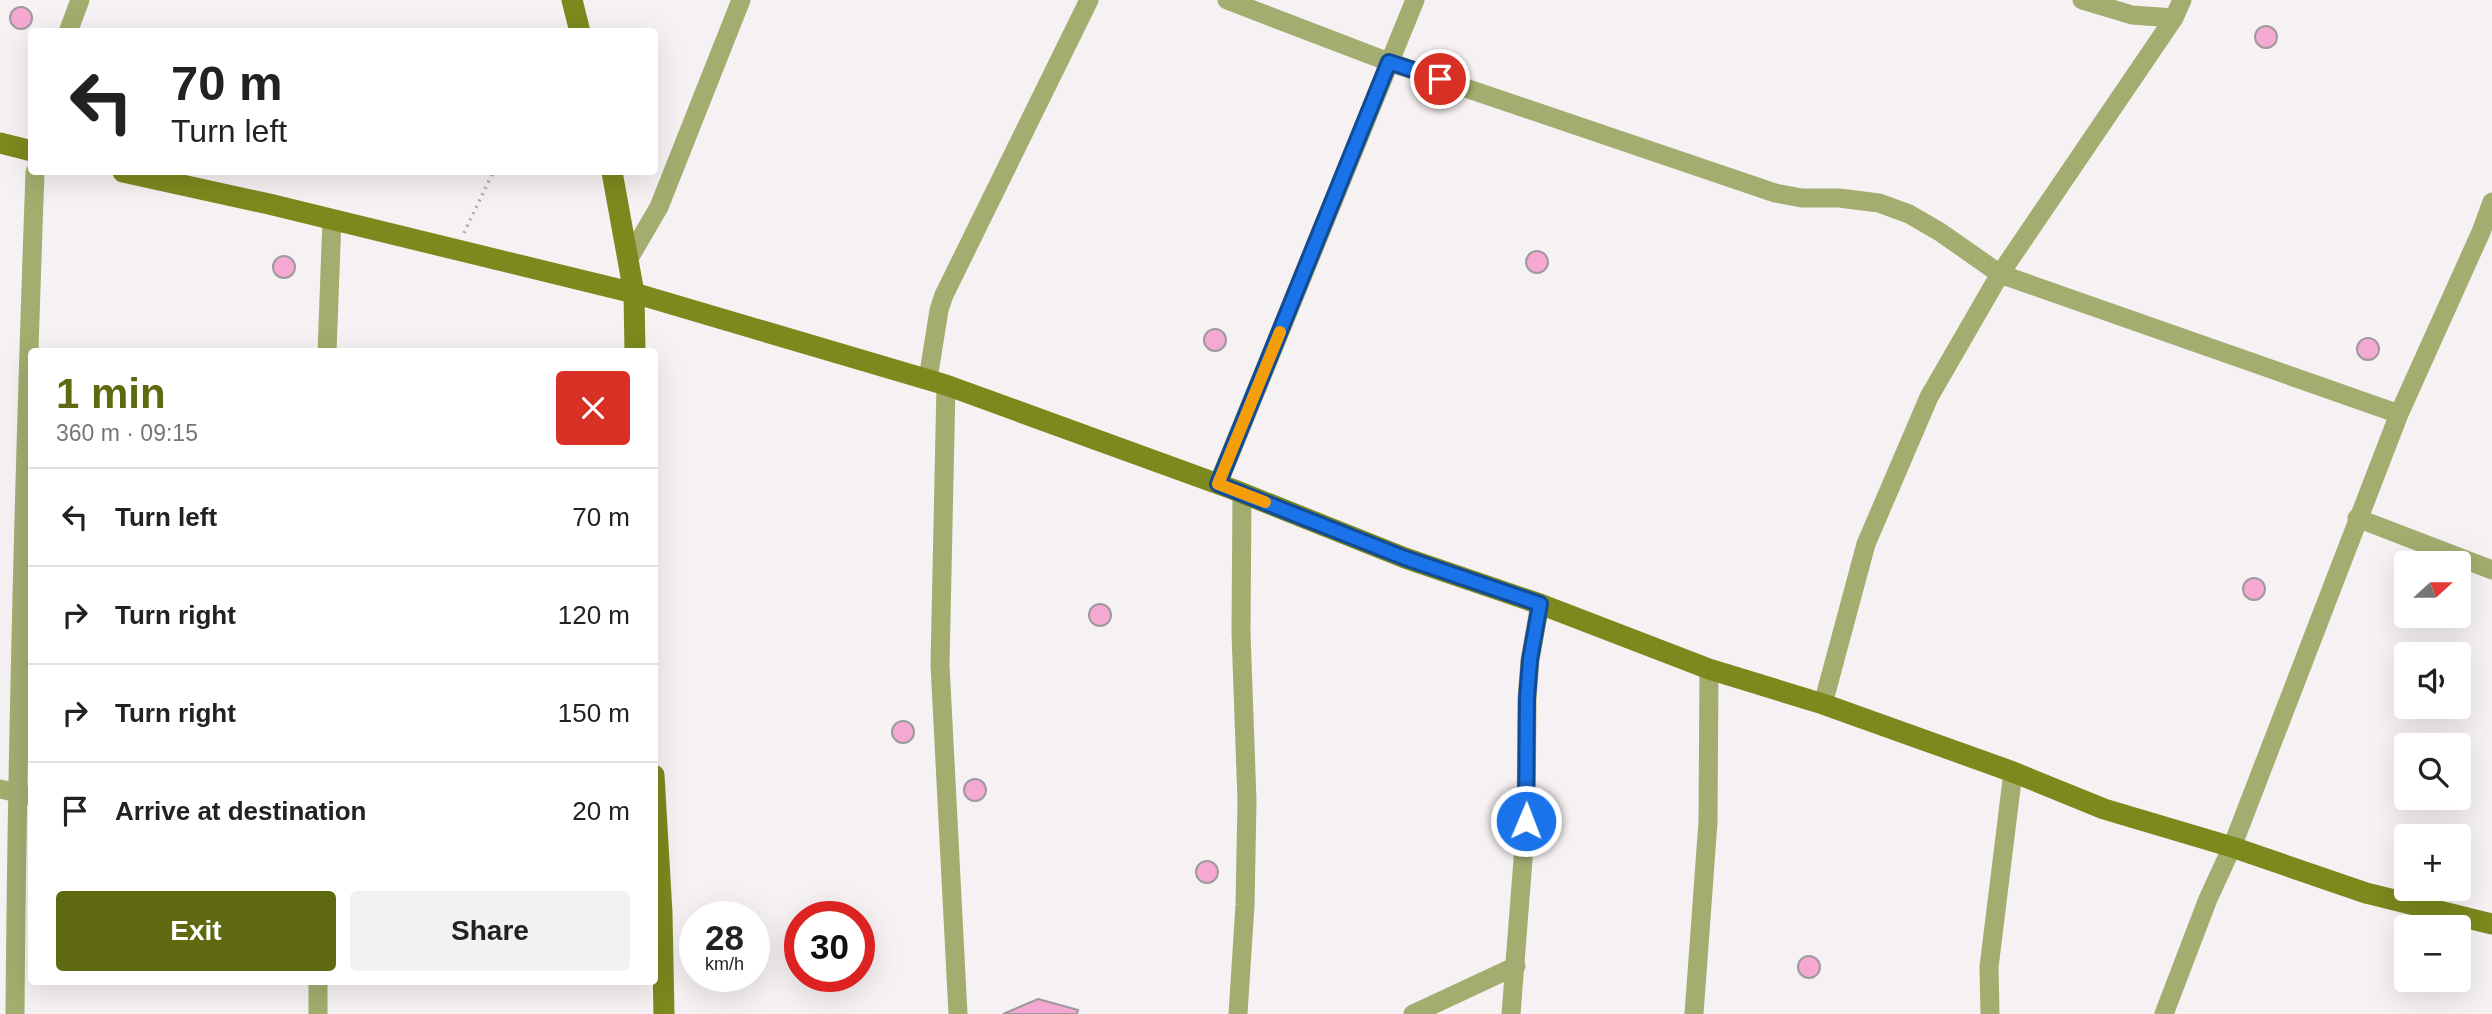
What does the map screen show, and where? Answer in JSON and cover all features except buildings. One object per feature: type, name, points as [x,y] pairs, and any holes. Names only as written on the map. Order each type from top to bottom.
[{"type":"street","points":[[70,28],[80,0]]},
{"type":"street","points":[[572,0],[579,28]]},
{"type":"street","points":[[628,260],[659,206],[741,0]]},
{"type":"street","points":[[958,1014],[940,665],[937,382],[939,310],[1089,0]]},
{"type":"street","points":[[1227,0],[1389,62],[1775,193],[1802,198],[1839,198],[1879,203],[1909,214],[1940,232],[2000,274],[2399,414]]},
{"type":"street","points":[[1218,484],[1415,0]]},
{"type":"street","points":[[2082,0],[2132,15],[2178,9]]},
{"type":"street","points":[[1822,704],[1866,544],[1929,397],[2000,274],[2178,9]]},
{"type":"street","points":[[0,143],[28,150]]},
{"type":"street","points":[[31,348],[35,175]]},
{"type":"street","points":[[136,175],[332,219],[634,293],[937,382],[1242,493],[1405,558],[1540,604],[1709,669],[1822,704],[2013,772],[2104,809],[2232,847],[2365,893],[2492,925]]},
{"type":"street","points":[[613,175],[634,293],[635,348]]},
{"type":"street","points":[[2164,1014],[2208,899],[2232,847],[2399,414],[2486,235],[2492,202]]},
{"type":"street","points":[[327,348],[332,219]]},
{"type":"street","points":[[15,1014],[16,793],[28,471]]},
{"type":"street","points":[[1238,1014],[1245,905],[1247,801],[1241,633],[1242,493]]},
{"type":"street","points":[[2357,518],[2492,570]]},
{"type":"street","points":[[1511,1014],[1526,821],[1527,698],[1530,660],[1540,604]]},
{"type":"street","points":[[1694,1014],[1708,821],[1709,669]]},
{"type":"street","points":[[1990,1014],[1989,967],[2013,772]]},
{"type":"street","points":[[658,912],[664,1014]]},
{"type":"street","points":[[1413,1014],[1516,966]]},
{"type":"street","points":[[318,985],[318,1014]]},
{"type":"path","points":[[457,250],[492,175]]},
{"type":"slow traffic","points":[[1265,502],[1218,484],[1280,332]]},
{"type":"route","points":[[1440,79],[1389,62],[1218,484],[1405,558],[1540,604],[1530,660],[1527,698],[1526,821]]}]
